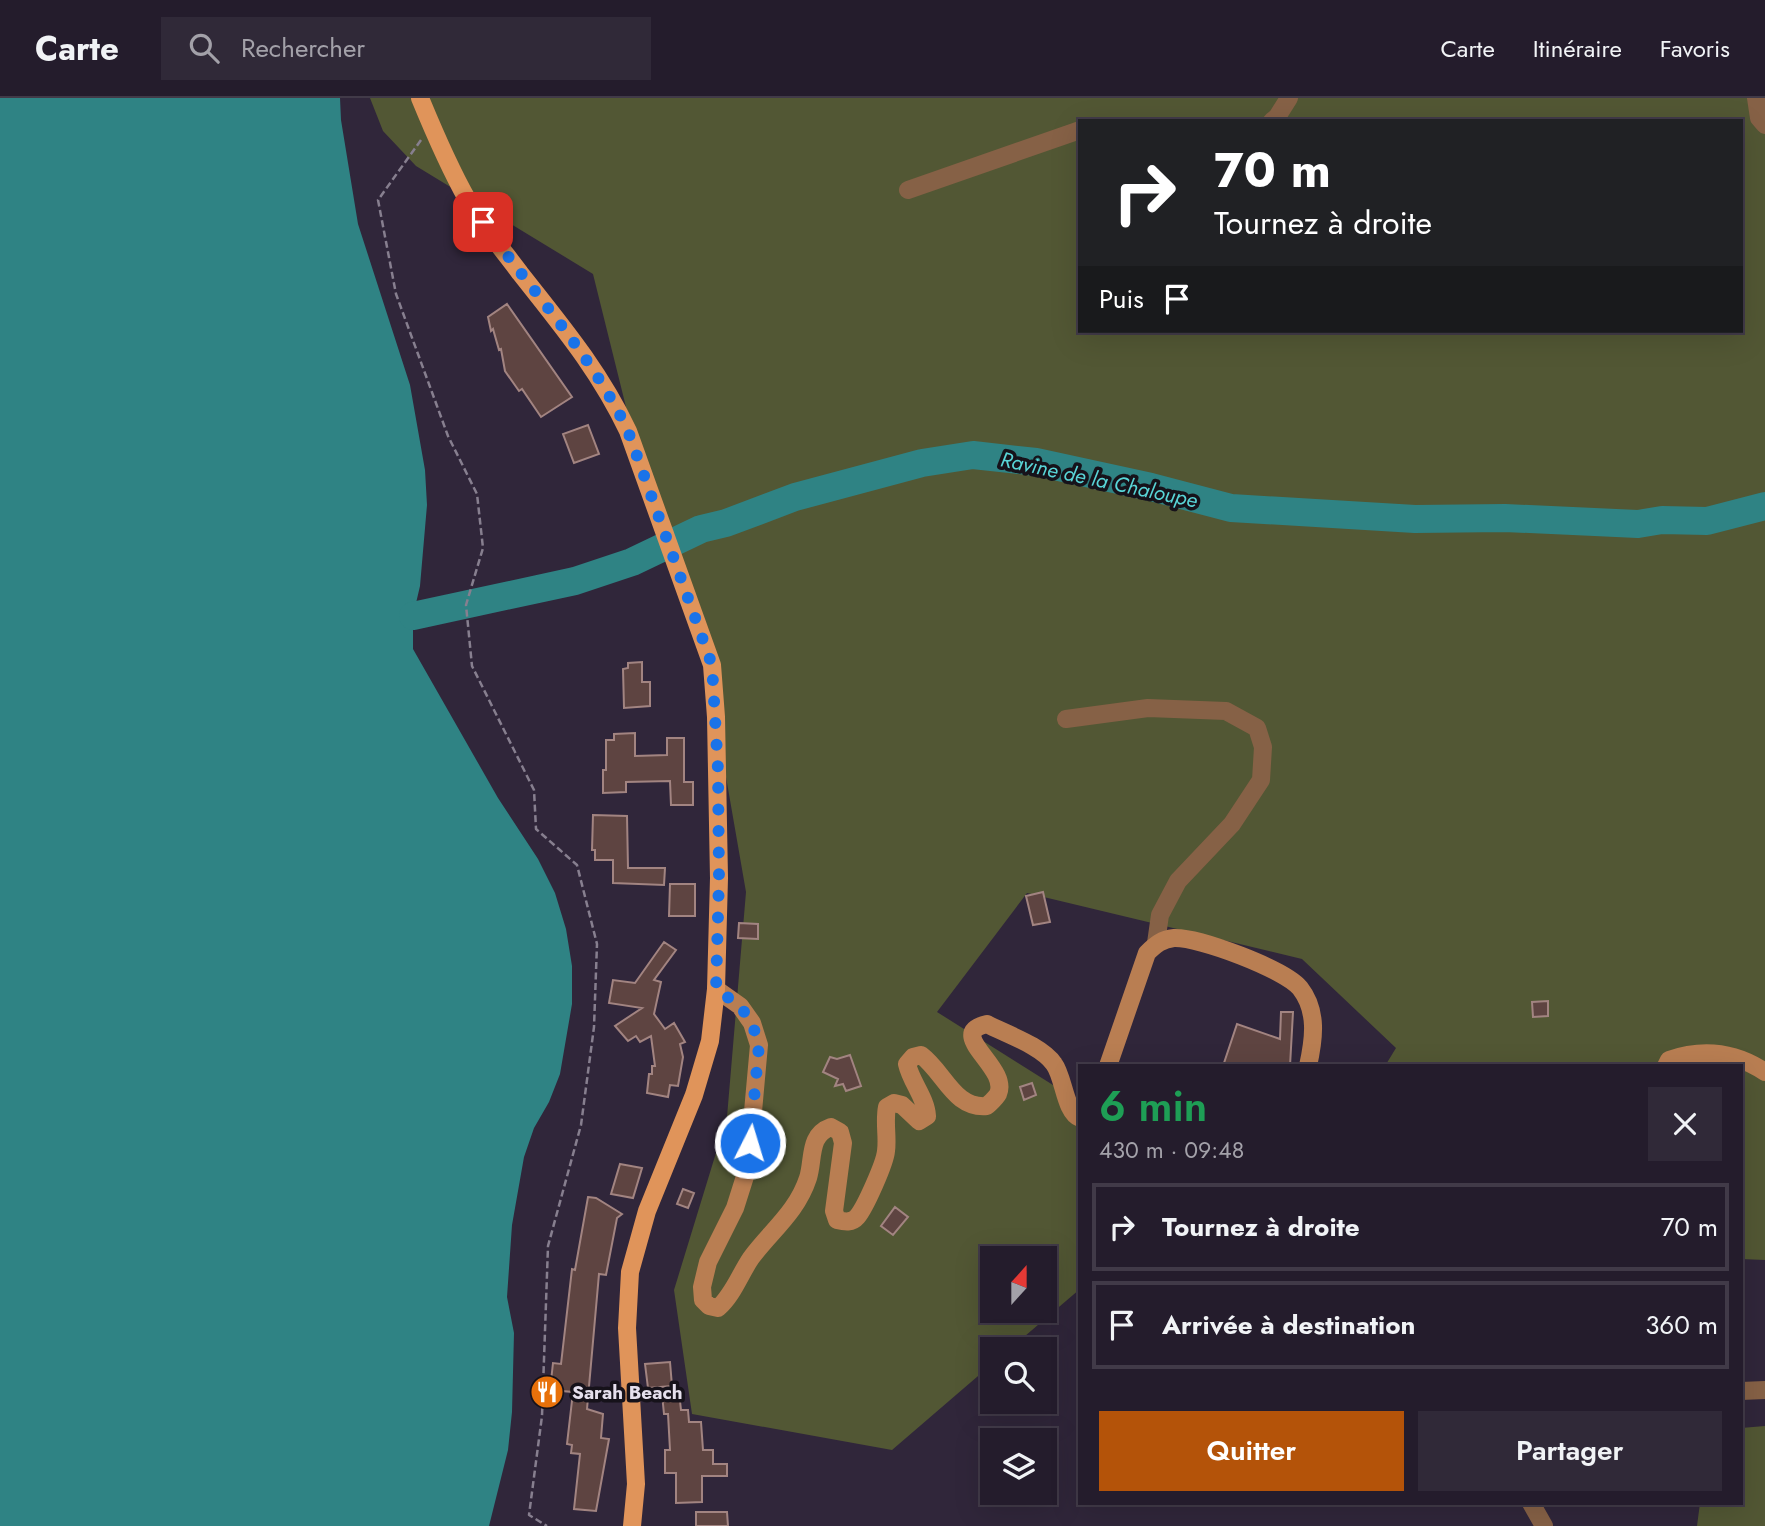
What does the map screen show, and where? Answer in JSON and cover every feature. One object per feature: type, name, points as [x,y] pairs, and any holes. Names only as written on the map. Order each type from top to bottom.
[{"type":"main road","points":[[420,98],[468,201],[587,358],[610,393],[628,431],[712,665],[716,717],[719,878],[716,989],[710,1041],[694,1095],[647,1211],[630,1272],[627,1328],[636,1484],[632,1526]]},
{"type":"main road","points":[[1109,1064],[1147,953],[1156,943],[1175,938],[1207,943],[1290,979],[1300,988],[1313,1018],[1314,1042],[1308,1064]]},
{"type":"main road","points":[[716,989],[740,1006],[752,1023],[759,1045],[748,1167],[734,1208],[708,1262],[702,1287],[703,1300],[709,1306],[718,1308],[727,1300],[752,1257],[786,1219],[800,1198],[808,1177],[815,1139],[821,1131],[831,1127],[840,1132],[843,1143],[834,1211],[837,1220],[847,1223],[856,1218],[882,1166],[886,1152],[887,1107],[902,1105],[919,1121],[927,1116],[907,1064],[913,1057],[921,1055],[930,1062],[961,1099],[973,1107],[987,1106],[998,1093],[1000,1079],[992,1064],[972,1040],[972,1032],[978,1026],[987,1024],[1044,1053],[1055,1065],[1071,1110],[1078,1117]]},
{"type":"main road","points":[[1668,1064],[1670,1060],[1688,1053],[1720,1053],[1749,1062],[1765,1072]]},
{"type":"street","points":[[1274,119],[1289,98]]},
{"type":"street","points":[[1756,98],[1759,118],[1765,125]]},
{"type":"street","points":[[908,190],[1078,131]]},
{"type":"street","points":[[1066,719],[1148,708],[1226,711],[1257,729],[1263,747],[1261,780],[1231,824],[1178,881],[1160,915],[1156,943]]},
{"type":"street","points":[[1743,1391],[1765,1390]]},
{"type":"street","points":[[1532,1505],[1544,1526]]},
{"type":"path","points":[[431,126],[378,200],[396,294],[448,436],[477,494],[483,548],[466,605],[472,666],[534,790],[537,829],[578,865],[597,944],[594,1027],[581,1125],[548,1246],[542,1416],[529,1515],[547,1526]]},
{"type":"shaded area","points":[[0,98],[340,98],[341,120],[358,224],[410,385],[425,470],[427,505],[420,586],[413,616],[413,649],[498,798],[538,859],[555,893],[566,929],[572,966],[572,1004],[560,1074],[549,1102],[534,1128],[524,1157],[512,1225],[507,1297],[514,1333],[512,1412],[508,1450],[489,1526],[0,1526]]},
{"type":"shaded area","points":[[370,98],[1765,98],[1765,1260],[1743,1259],[1743,1064],[1386,1064],[1396,1048],[1302,959],[1027,893],[937,1012],[1078,1101],[1078,1291],[1057,1309],[1057,1246],[980,1246],[980,1323],[1040,1323],[1024,1337],[980,1337],[980,1374],[892,1450],[692,1414],[674,1290],[727,1117],[746,892],[706,662],[626,407],[593,274],[416,166],[383,131]]},
{"type":"shaded area","points":[[1765,1426],[1765,1526],[1697,1526],[1700,1505],[1743,1505],[1743,1428]]},
{"type":"building","points":[[507,304],[572,397],[541,417],[522,389],[519,391],[505,371],[501,349],[499,350],[493,329],[491,331],[488,317]]},
{"type":"building","points":[[588,425],[599,454],[574,463],[563,434]]},
{"type":"building","points":[[642,662],[642,682],[650,682],[650,706],[624,708],[623,669],[628,668],[628,663]]},
{"type":"building","points":[[635,733],[635,756],[667,755],[667,738],[684,738],[684,782],[693,782],[693,805],[671,805],[670,781],[626,782],[626,792],[603,793],[606,740],[614,740],[614,734]]},
{"type":"building","points":[[593,815],[627,816],[628,868],[665,868],[664,885],[613,883],[613,860],[595,860],[595,850],[592,850]]},
{"type":"building","points":[[670,884],[695,884],[695,916],[669,916]]},
{"type":"building","points":[[1043,892],[1050,922],[1033,925],[1026,896]]},
{"type":"building","points":[[739,923],[758,924],[758,939],[738,938]]},
{"type":"building","points":[[664,942],[676,950],[654,980],[661,982],[654,1014],[665,1029],[674,1023],[685,1042],[680,1044],[683,1057],[678,1086],[670,1085],[668,1097],[647,1093],[649,1074],[652,1074],[652,1066],[655,1066],[651,1036],[640,1042],[636,1036],[628,1041],[615,1026],[642,1008],[609,1003],[613,980],[635,983]]},
{"type":"building","points":[[1548,1001],[1548,1016],[1533,1017],[1532,1002]]},
{"type":"building","points":[[1281,1012],[1293,1012],[1290,1064],[1224,1064],[1237,1024],[1280,1039]]},
{"type":"building","points":[[850,1055],[861,1086],[846,1091],[843,1084],[835,1086],[838,1079],[823,1072],[830,1057],[837,1059]]},
{"type":"building","points":[[1032,1083],[1036,1095],[1024,1100],[1020,1087]]},
{"type":"building","points":[[620,1164],[642,1168],[633,1198],[611,1194]]},
{"type":"building","points":[[683,1189],[694,1193],[688,1208],[677,1204]]},
{"type":"building","points":[[588,1197],[596,1198],[622,1214],[617,1218],[606,1275],[599,1274],[587,1409],[603,1414],[601,1438],[609,1439],[596,1511],[574,1509],[580,1454],[571,1453],[572,1445],[567,1444],[573,1392],[550,1390],[553,1363],[561,1364],[572,1269],[575,1270]]},
{"type":"building","points":[[895,1207],[908,1217],[893,1235],[881,1226]]},
{"type":"building","points":[[670,1362],[672,1386],[648,1388],[645,1364]]},
{"type":"building","points":[[679,1392],[681,1410],[688,1410],[689,1422],[701,1422],[703,1450],[713,1450],[713,1464],[727,1464],[727,1476],[702,1476],[702,1502],[676,1503],[676,1473],[665,1473],[665,1450],[670,1450],[668,1414],[664,1414],[662,1394]]},
{"type":"building","points":[[696,1512],[727,1512],[728,1526],[696,1526]]},
{"type":"waterway","name":"Ravine de la Chaloupe","points":[[413,616],[575,581],[632,562],[701,529],[726,523],[795,497],[922,463],[973,455],[1036,462],[1231,508],[1415,519],[1505,518],[1638,524],[1662,520],[1707,521],[1765,506]]},
{"type":"place","name":"Sarah Beach","points":[[547,1392]]},
{"type":"route","points":[[483,222],[587,358],[610,393],[628,431],[712,665],[718,770],[716,989],[740,1006],[752,1023],[759,1045],[750,1143]]}]
